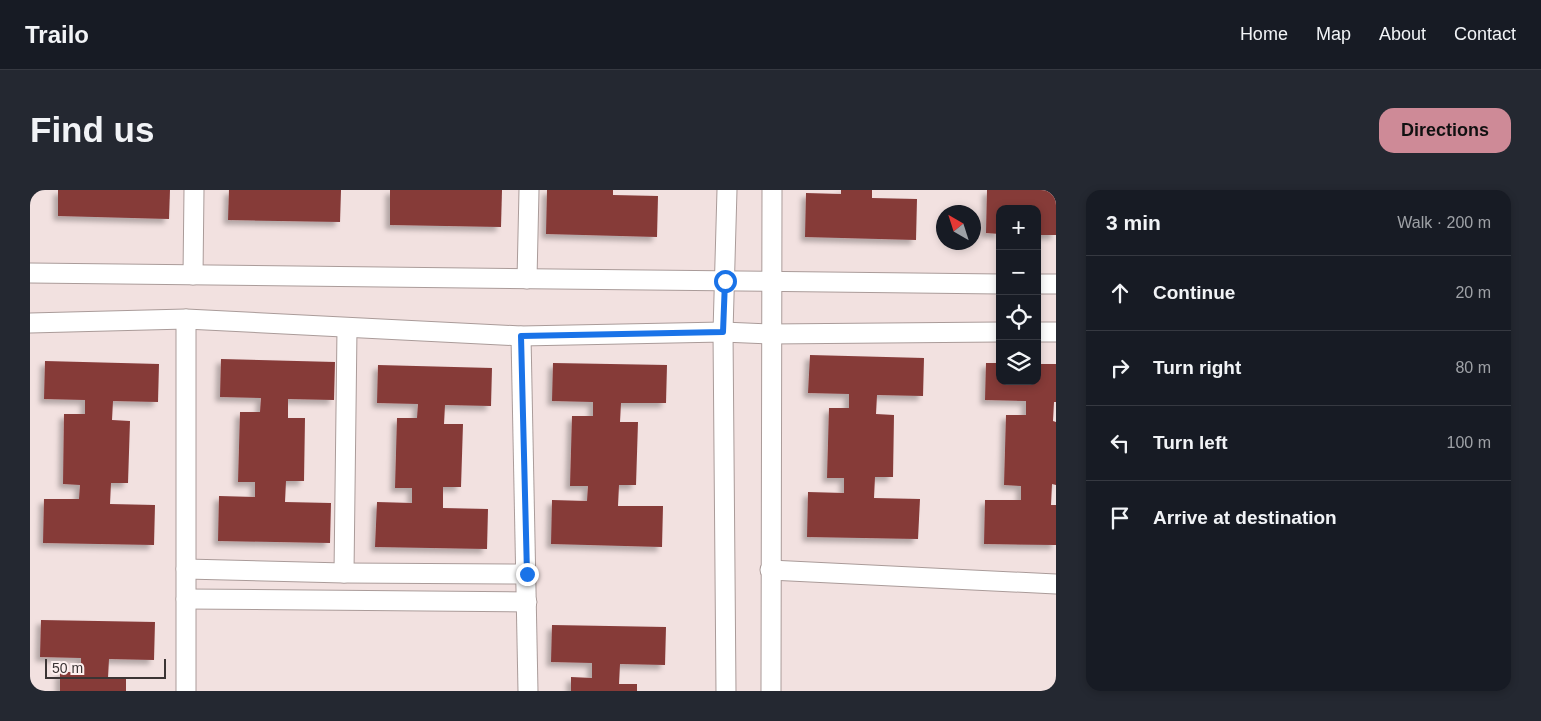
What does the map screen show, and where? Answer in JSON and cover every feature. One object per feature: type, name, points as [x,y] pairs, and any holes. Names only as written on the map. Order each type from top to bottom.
[{"type":"street","points":[[193,275],[194,190]]},
{"type":"street","points":[[527,279],[529,190]]},
{"type":"street","points":[[726,691],[723,332],[727,190]]},
{"type":"street","points":[[771,691],[770,334],[772,190]]},
{"type":"street","points":[[30,273],[996,284]]},
{"type":"street","points":[[1041,284],[1056,284]]},
{"type":"street","points":[[30,323],[186,319],[347,329],[521,336],[723,332],[770,334],[996,332]]},
{"type":"street","points":[[186,319],[186,691]]},
{"type":"street","points":[[344,573],[347,329]]},
{"type":"street","points":[[1041,332],[1056,332]]},
{"type":"street","points":[[521,336],[528,691]]},
{"type":"street","points":[[186,569],[344,573],[527,574]]},
{"type":"street","points":[[770,570],[1056,584]]},
{"type":"street","points":[[186,599],[527,602]]},
{"type":"building","points":[[58,190],[170,190],[169,219],[58,216]]},
{"type":"building","points":[[229,190],[341,190],[340,222],[228,220]]},
{"type":"building","points":[[390,190],[502,190],[501,227],[390,225]]},
{"type":"building","points":[[547,190],[613,190],[613,195],[658,196],[657,237],[546,234]]},
{"type":"building","points":[[841,190],[872,190],[872,198],[917,199],[916,240],[805,237],[806,193],[841,194]]},
{"type":"building","points":[[987,190],[1054,190],[1053,195],[1056,195],[1056,235],[1041,235],[1041,205],[996,205],[996,234],[986,233]]},
{"type":"building","points":[[810,355],[924,358],[923,396],[877,395],[876,414],[894,415],[893,477],[875,477],[874,498],[920,499],[918,539],[807,537],[808,492],[844,493],[844,478],[827,478],[829,408],[849,408],[849,394],[808,393]]},
{"type":"building","points":[[221,359],[335,362],[334,400],[288,399],[288,418],[305,418],[304,481],[286,481],[285,502],[331,503],[330,543],[218,541],[219,496],[255,497],[255,482],[238,482],[240,412],[260,412],[261,398],[220,397]]},
{"type":"building","points":[[45,361],[159,364],[158,402],[113,401],[112,420],[130,421],[128,483],[111,483],[110,504],[155,505],[154,545],[43,543],[44,499],[79,499],[80,485],[63,484],[64,414],[85,414],[85,400],[44,399]]},
{"type":"building","points":[[553,363],[667,365],[666,403],[621,403],[620,422],[638,422],[636,485],[619,485],[618,506],[663,506],[662,547],[551,544],[552,500],[587,501],[588,486],[570,486],[572,416],[593,416],[593,402],[552,401]]},
{"type":"building","points":[[986,363],[996,363],[996,385],[1041,385],[1041,364],[1056,364],[1056,402],[1054,402],[1053,421],[1056,422],[1056,485],[1052,484],[1051,505],[1056,505],[1056,545],[984,544],[985,500],[1021,500],[1021,486],[1004,485],[1006,415],[1026,415],[1026,401],[985,400]]},
{"type":"building","points":[[378,365],[492,368],[491,406],[445,405],[444,424],[463,424],[461,487],[443,487],[443,508],[488,509],[487,549],[375,547],[377,502],[412,503],[412,488],[395,488],[397,418],[417,418],[418,404],[377,403]]},
{"type":"building","points":[[41,620],[155,622],[154,660],[109,659],[108,678],[126,679],[126,691],[60,691],[60,672],[81,672],[81,658],[40,657]]},
{"type":"building","points":[[552,625],[666,627],[665,665],[620,664],[619,684],[637,684],[637,691],[571,691],[571,677],[592,678],[592,663],[551,662]]},
{"type":"route","points":[[527,574],[521,336],[723,332],[725,281]]}]
